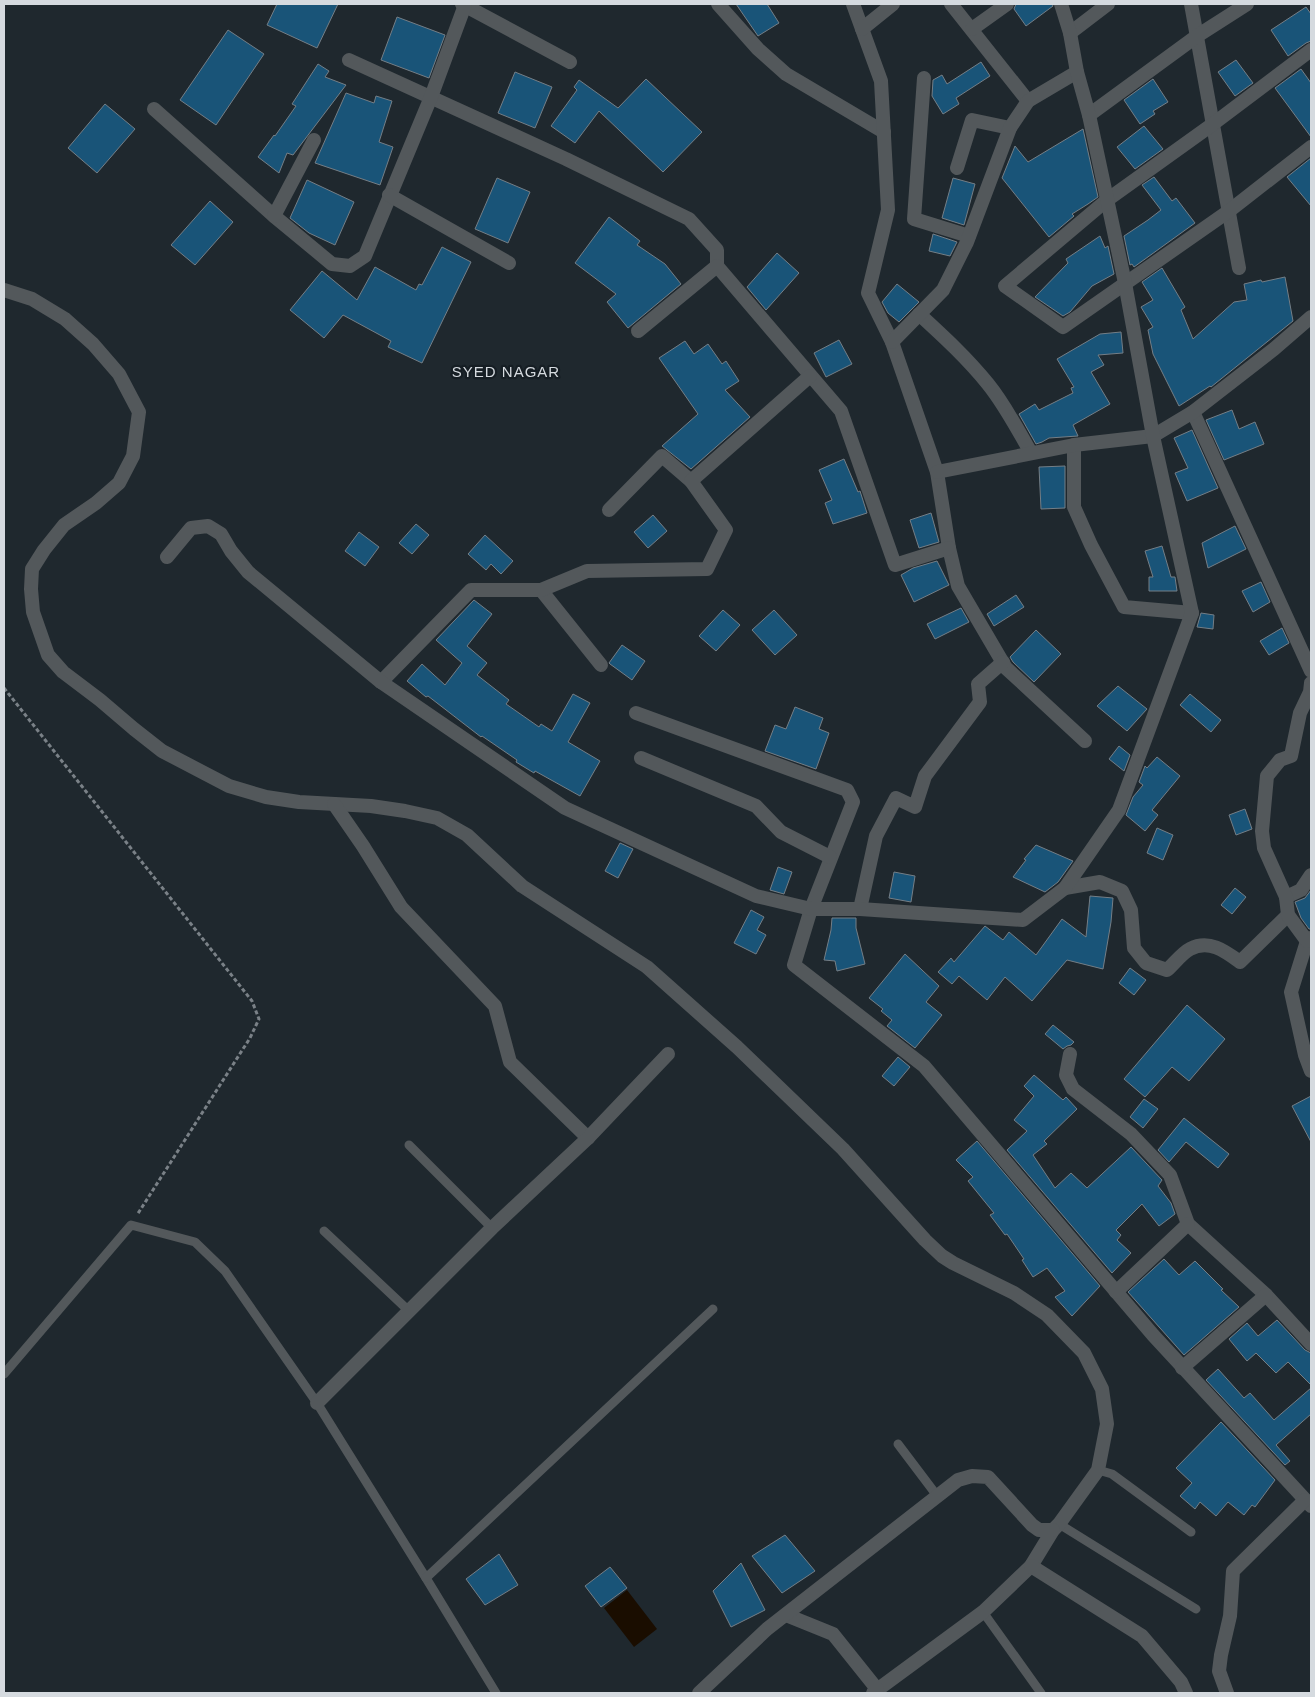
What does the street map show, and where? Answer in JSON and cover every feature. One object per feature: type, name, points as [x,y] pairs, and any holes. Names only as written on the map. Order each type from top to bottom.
[{"type":"street","points":[[154,109],[274,216],[332,264],[350,266],[365,256],[431,97],[464,4],[570,62]]},
{"type":"street","points":[[718,4],[758,49],[786,74],[884,132]]},
{"type":"street","points":[[853,4],[881,81],[884,132],[888,210],[868,293],[892,342],[937,472],[949,548],[958,586],[1006,668],[1085,741]]},
{"type":"street","points":[[862,29],[893,4]]},
{"type":"street","points":[[951,4],[1028,101]]},
{"type":"street","points":[[972,29],[1007,4]]},
{"type":"street","points":[[167,557],[191,528],[208,526],[221,534],[231,551],[248,572],[381,682],[565,808],[756,896],[811,909],[860,909],[1023,920],[1064,888],[1119,810],[1192,613],[1153,436],[1125,283],[1089,115],[1077,72],[1070,33],[1061,4]]},
{"type":"street","points":[[1070,33],[1108,4]]},
{"type":"street","points":[[1191,4],[1239,268]]},
{"type":"street","points":[[1089,115],[1197,36],[1247,4]]},
{"type":"street","points":[[1311,50],[1213,124],[1107,200],[1005,286],[1063,327],[1229,212],[1311,147]]},
{"type":"street","points":[[349,60],[566,159],[689,219],[717,250],[717,266],[841,411],[895,565],[949,548]]},
{"type":"street","points":[[892,342],[943,290],[969,236],[1010,128],[1028,101],[1077,72]]},
{"type":"street","points":[[924,78],[914,219],[969,236]]},
{"type":"street","points":[[957,168],[972,120],[1010,128]]},
{"type":"street","points":[[274,216],[314,140]]},
{"type":"street","points":[[389,195],[509,262]]},
{"type":"street","points":[[638,331],[717,266]]},
{"type":"street","points":[[4,290],[32,299],[65,318],[93,344],[119,374],[139,412],[133,456],[119,483],[96,503],[64,525],[32,569],[30,589],[33,612],[48,655],[63,672],[162,750],[230,786],[266,797],[299,802],[371,806],[405,811],[437,818],[467,835],[522,886],[647,967],[723,1035],[843,1149],[925,1240],[942,1256],[1014,1293],[1047,1315],[1084,1354],[1102,1389],[1107,1424],[1098,1470],[1056,1527],[1031,1566],[983,1612],[875,1691],[833,1634],[786,1615]]},
{"type":"street","points":[[919,314],[960,352],[988,385],[1004,406],[1031,453]]},
{"type":"street","points":[[937,472],[1074,444],[1153,436],[1193,412],[1274,349],[1311,317]]},
{"type":"street","points":[[691,480],[810,376]]},
{"type":"street","points":[[1193,412],[1311,671]]},
{"type":"street","points":[[1074,444],[1074,506],[1090,545],[1124,607],[1192,613]]},
{"type":"street","points":[[381,682],[471,590],[541,590],[587,571],[707,569],[726,530],[691,480],[662,456],[609,510]]},
{"type":"street","points":[[541,590],[601,665]]},
{"type":"street","points":[[860,909],[876,836],[896,798],[915,807],[925,776],[980,702],[978,684],[1003,662]]},
{"type":"street","points":[[1311,683],[1310,692],[1300,713],[1291,756],[1280,760],[1267,776],[1262,831],[1264,848],[1286,897],[1288,915],[1309,939],[1290,992],[1305,1055],[1311,1071]]},
{"type":"street","points":[[636,713],[847,790],[853,802],[811,909],[794,965],[924,1066],[1182,1368],[1308,1503],[1233,1571],[1230,1616],[1219,1671],[1228,1693]]},
{"type":"street","points":[[641,758],[756,806],[781,832],[830,858]]},
{"type":"street","points":[[334,804],[364,846],[402,907],[495,1006],[510,1062],[588,1138]]},
{"type":"street","points":[[1286,897],[1301,890],[1311,875]]},
{"type":"street","points":[[1064,888],[1100,882],[1122,892],[1131,910],[1134,948],[1146,963],[1167,970],[1190,949],[1209,944],[1227,952],[1240,962],[1288,915]]},
{"type":"street","points":[[317,1403],[492,1228],[588,1138],[668,1054]]},
{"type":"street","points":[[1070,1054],[1066,1075],[1073,1090],[1131,1134],[1170,1175],[1188,1224],[1266,1296],[1311,1344]]},
{"type":"street","points":[[1116,1292],[1188,1224]]},
{"type":"street","points":[[1182,1368],[1266,1296]]},
{"type":"street","points":[[699,1693],[767,1629],[958,1480],[972,1476],[988,1477],[1038,1530],[1056,1527]]},
{"type":"street","points":[[1031,1566],[1142,1636],[1181,1682],[1186,1693]]},
{"type":"lane","points":[[409,1145],[492,1228]]},
{"type":"lane","points":[[4,1374],[131,1224],[195,1242],[225,1272],[317,1403],[496,1693]]},
{"type":"lane","points":[[324,1231],[409,1311]]},
{"type":"lane","points":[[426,1578],[713,1309]]},
{"type":"lane","points":[[898,1444],[938,1497]]},
{"type":"lane","points":[[1098,1470],[1112,1474],[1192,1532]]},
{"type":"lane","points":[[1056,1527],[1196,1609]]},
{"type":"lane","points":[[983,1612],[1040,1693]]},
{"type":"path","points":[[4,688],[252,1001],[259,1019],[250,1038],[131,1224]]},
{"type":"shaded area","points":[[627,1590],[657,1629],[634,1647],[604,1608]]},
{"type":"building","points":[[277,4],[338,4],[317,48],[267,25]]},
{"type":"building","points":[[736,4],[767,4],[779,23],[758,36]]},
{"type":"building","points":[[1016,4],[1052,4],[1053,6],[1026,26],[1014,9]]},
{"type":"building","points":[[1306,7],[1311,14],[1311,41],[1288,56],[1271,30]]},
{"type":"building","points":[[397,17],[445,35],[429,78],[381,60]]},
{"type":"building","points":[[228,30],[264,54],[216,125],[180,100]]},
{"type":"building","points":[[1236,60],[1253,83],[1235,96],[1218,72]]},
{"type":"building","points":[[981,62],[990,76],[956,98],[959,104],[943,114],[932,96],[933,80],[942,75],[947,84]]},
{"type":"building","points":[[318,64],[329,71],[325,77],[346,85],[293,155],[287,153],[279,173],[258,157],[296,106],[292,104]]},
{"type":"building","points":[[1301,69],[1311,83],[1311,137],[1275,88]]},
{"type":"building","points":[[515,72],[552,87],[535,128],[498,113]]},
{"type":"building","points":[[646,79],[702,132],[663,172],[599,111],[575,143],[551,126],[577,90],[574,87],[579,80],[618,108]]},
{"type":"building","points":[[1153,79],[1168,102],[1153,111],[1155,114],[1140,124],[1124,100]]},
{"type":"building","points":[[346,93],[374,103],[376,96],[392,101],[379,142],[393,147],[380,185],[315,163]]},
{"type":"building","points":[[105,104],[135,129],[97,173],[68,148]]},
{"type":"building","points":[[1144,126],[1163,149],[1135,169],[1117,147]]},
{"type":"building","points":[[1083,129],[1098,197],[1072,214],[1074,216],[1049,237],[1002,178],[1015,146],[1028,162]]},
{"type":"building","points":[[1311,158],[1311,206],[1287,177]]},
{"type":"building","points":[[1154,177],[1172,201],[1176,198],[1195,223],[1134,267],[1132,264],[1130,265],[1124,236],[1161,210],[1142,185]]},
{"type":"building","points":[[497,178],[530,192],[508,243],[475,229]]},
{"type":"building","points":[[953,178],[975,184],[964,225],[942,218]]},
{"type":"building","points":[[307,180],[354,202],[335,245],[309,233],[290,218]]},
{"type":"building","points":[[210,201],[233,222],[195,265],[171,245]]},
{"type":"building","points":[[609,217],[640,241],[637,245],[665,264],[681,284],[628,328],[607,302],[616,294],[575,263]]},
{"type":"building","points":[[933,234],[957,242],[950,256],[929,251]]},
{"type":"building","points":[[1100,236],[1105,248],[1108,246],[1114,274],[1092,286],[1070,312],[1063,316],[1035,297],[1068,263],[1066,259]]},
{"type":"building","points":[[442,247],[471,262],[422,363],[388,347],[391,341],[343,315],[324,338],[290,310],[322,271],[357,300],[375,267],[416,290],[419,284],[422,285]]},
{"type":"building","points":[[777,253],[799,273],[766,310],[747,287]]},
{"type":"building","points":[[1162,268],[1185,307],[1181,310],[1193,339],[1234,302],[1247,300],[1244,284],[1261,280],[1262,282],[1285,277],[1293,321],[1211,387],[1179,406],[1153,354],[1148,330],[1153,327],[1141,307],[1153,300],[1142,282]]},
{"type":"building","points":[[897,284],[919,302],[899,322],[888,313],[882,302]]},
{"type":"building","points":[[1121,332],[1123,353],[1098,355],[1104,365],[1091,372],[1110,404],[1073,425],[1078,436],[1049,438],[1036,444],[1019,414],[1035,404],[1039,410],[1073,393],[1071,388],[1074,387],[1057,359],[1100,334]]},
{"type":"building","points":[[839,340],[852,364],[826,377],[814,353]]},
{"type":"building","points":[[685,341],[694,354],[708,344],[722,364],[726,361],[739,381],[725,390],[750,417],[691,469],[662,446],[698,414],[659,358]]},
{"type":"building","points":[[1232,410],[1239,429],[1255,422],[1264,444],[1224,460],[1206,420]]},
{"type":"building","points":[[1192,430],[1218,488],[1187,501],[1175,473],[1188,468],[1174,438]]},
{"type":"building","points":[[844,459],[858,492],[860,491],[867,513],[833,524],[825,503],[832,500],[819,470]]},
{"type":"building","points":[[1065,466],[1065,508],[1041,509],[1039,467]]},
{"type":"building","points":[[931,513],[939,542],[919,548],[910,520]]},
{"type":"building","points":[[653,515],[667,531],[648,548],[634,532]]},
{"type":"building","points":[[416,524],[429,535],[412,554],[399,543]]},
{"type":"building","points":[[1235,526],[1246,549],[1208,568],[1202,543]]},
{"type":"building","points":[[359,532],[379,547],[365,566],[345,551]]},
{"type":"building","points":[[485,535],[513,561],[501,574],[491,564],[486,570],[468,554]]},
{"type":"building","points":[[1162,546],[1171,577],[1175,577],[1177,591],[1149,591],[1149,577],[1153,577],[1145,551]]},
{"type":"building","points":[[937,561],[949,585],[914,602],[901,575],[913,568]]},
{"type":"building","points":[[1261,582],[1270,602],[1253,612],[1242,591]]},
{"type":"building","points":[[1016,595],[1024,607],[994,626],[987,614]]},
{"type":"building","points":[[474,600],[492,614],[467,646],[487,663],[477,675],[509,700],[506,704],[539,727],[541,724],[552,731],[573,694],[590,703],[568,742],[600,761],[580,796],[516,762],[517,760],[481,737],[407,681],[422,664],[445,685],[462,663],[436,640]]},
{"type":"building","points":[[961,608],[969,622],[935,639],[927,624]]},
{"type":"building","points":[[723,610],[740,625],[716,651],[699,636]]},
{"type":"building","points":[[774,610],[797,635],[775,655],[752,630]]},
{"type":"building","points":[[1201,613],[1214,615],[1213,629],[1197,627]]},
{"type":"building","points":[[1282,628],[1289,643],[1269,655],[1260,641]]},
{"type":"building","points":[[1036,630],[1061,654],[1034,682],[1010,657]]},
{"type":"building","points":[[622,645],[645,661],[632,680],[609,663]]},
{"type":"building","points":[[1118,686],[1147,709],[1127,731],[1097,706]]},
{"type":"building","points":[[1190,694],[1221,720],[1211,732],[1180,705]]},
{"type":"building","points":[[795,707],[823,718],[819,729],[829,733],[816,769],[765,751],[775,725],[786,729]]},
{"type":"building","points":[[1119,746],[1130,755],[1124,771],[1109,759]]},
{"type":"building","points":[[1157,757],[1180,776],[1152,810],[1158,815],[1145,831],[1126,815],[1133,797],[1143,785],[1139,782],[1145,766],[1147,768]]},
{"type":"building","points":[[1245,809],[1252,829],[1236,835],[1229,815]]},
{"type":"building","points":[[1157,828],[1173,835],[1163,860],[1147,853]]},
{"type":"building","points":[[620,843],[633,849],[618,878],[605,871]]},
{"type":"building","points":[[1036,845],[1073,861],[1058,882],[1045,892],[1013,877],[1026,860],[1024,859]]},
{"type":"building","points":[[778,867],[792,872],[784,894],[770,890]]},
{"type":"building","points":[[894,872],[915,876],[911,902],[889,898]]},
{"type":"building","points":[[1235,888],[1246,897],[1232,914],[1221,905]]},
{"type":"building","points":[[1311,890],[1311,929],[1309,929],[1301,918],[1295,902],[1305,898]]},
{"type":"building","points":[[1090,896],[1113,898],[1103,969],[1067,960],[1032,1001],[1005,977],[987,1000],[959,976],[952,984],[938,972],[951,958],[954,962],[985,926],[1003,940],[1009,932],[1036,955],[1062,919],[1086,937]]},
{"type":"building","points":[[751,910],[764,917],[757,930],[766,935],[756,954],[734,943]]},
{"type":"building","points":[[832,918],[856,918],[856,928],[865,964],[837,971],[835,961],[824,960]]},
{"type":"building","points":[[905,954],[939,986],[926,1002],[942,1015],[915,1048],[887,1026],[892,1020],[881,1011],[883,1009],[869,998]]},
{"type":"building","points":[[1130,968],[1146,980],[1134,995],[1119,983]]},
{"type":"building","points":[[1187,1005],[1225,1039],[1189,1081],[1172,1067],[1145,1097],[1124,1079]]},
{"type":"building","points":[[1053,1025],[1074,1042],[1063,1049],[1045,1034]]},
{"type":"building","points":[[898,1057],[910,1067],[894,1086],[882,1076]]},
{"type":"building","points":[[1034,1075],[1063,1100],[1066,1097],[1077,1109],[1044,1141],[1047,1144],[1033,1155],[1055,1188],[1071,1173],[1087,1188],[1131,1147],[1162,1180],[1158,1186],[1171,1203],[1175,1214],[1159,1226],[1142,1204],[1116,1230],[1121,1235],[1117,1240],[1131,1253],[1112,1273],[1007,1150],[1027,1131],[1014,1120],[1034,1096],[1024,1086]]},
{"type":"building","points":[[1311,1096],[1311,1142],[1292,1106]]},
{"type":"building","points":[[1144,1099],[1158,1109],[1143,1128],[1130,1117]]},
{"type":"building","points":[[1184,1118],[1229,1154],[1218,1168],[1186,1142],[1169,1162],[1158,1150]]},
{"type":"building","points":[[977,1141],[1100,1286],[1072,1316],[1055,1297],[1065,1291],[1047,1268],[1033,1277],[1022,1260],[1024,1259],[1007,1234],[1005,1235],[990,1215],[994,1213],[968,1181],[973,1177],[956,1160]]},
{"type":"building","points":[[1164,1259],[1179,1275],[1195,1261],[1239,1307],[1184,1355],[1128,1292]]},
{"type":"building","points":[[1277,1320],[1305,1350],[1311,1353],[1311,1385],[1288,1362],[1276,1373],[1256,1353],[1247,1361],[1229,1339],[1247,1323],[1258,1336]]},
{"type":"building","points":[[1218,1369],[1244,1398],[1250,1393],[1274,1420],[1311,1388],[1311,1414],[1276,1445],[1290,1461],[1285,1465],[1206,1380]]},
{"type":"building","points":[[1221,1422],[1275,1480],[1255,1507],[1252,1505],[1244,1515],[1228,1502],[1216,1516],[1200,1502],[1195,1509],[1180,1496],[1192,1483],[1176,1468]]},
{"type":"building","points":[[785,1535],[815,1571],[782,1593],[752,1556]]},
{"type":"building","points":[[499,1554],[518,1585],[485,1605],[466,1579]]},
{"type":"building","points":[[741,1563],[765,1610],[731,1627],[713,1591]]},
{"type":"building","points":[[610,1567],[627,1588],[601,1607],[585,1586]]},
{"type":"district","name":"SYED NAGAR","points":[[506,372]]}]
